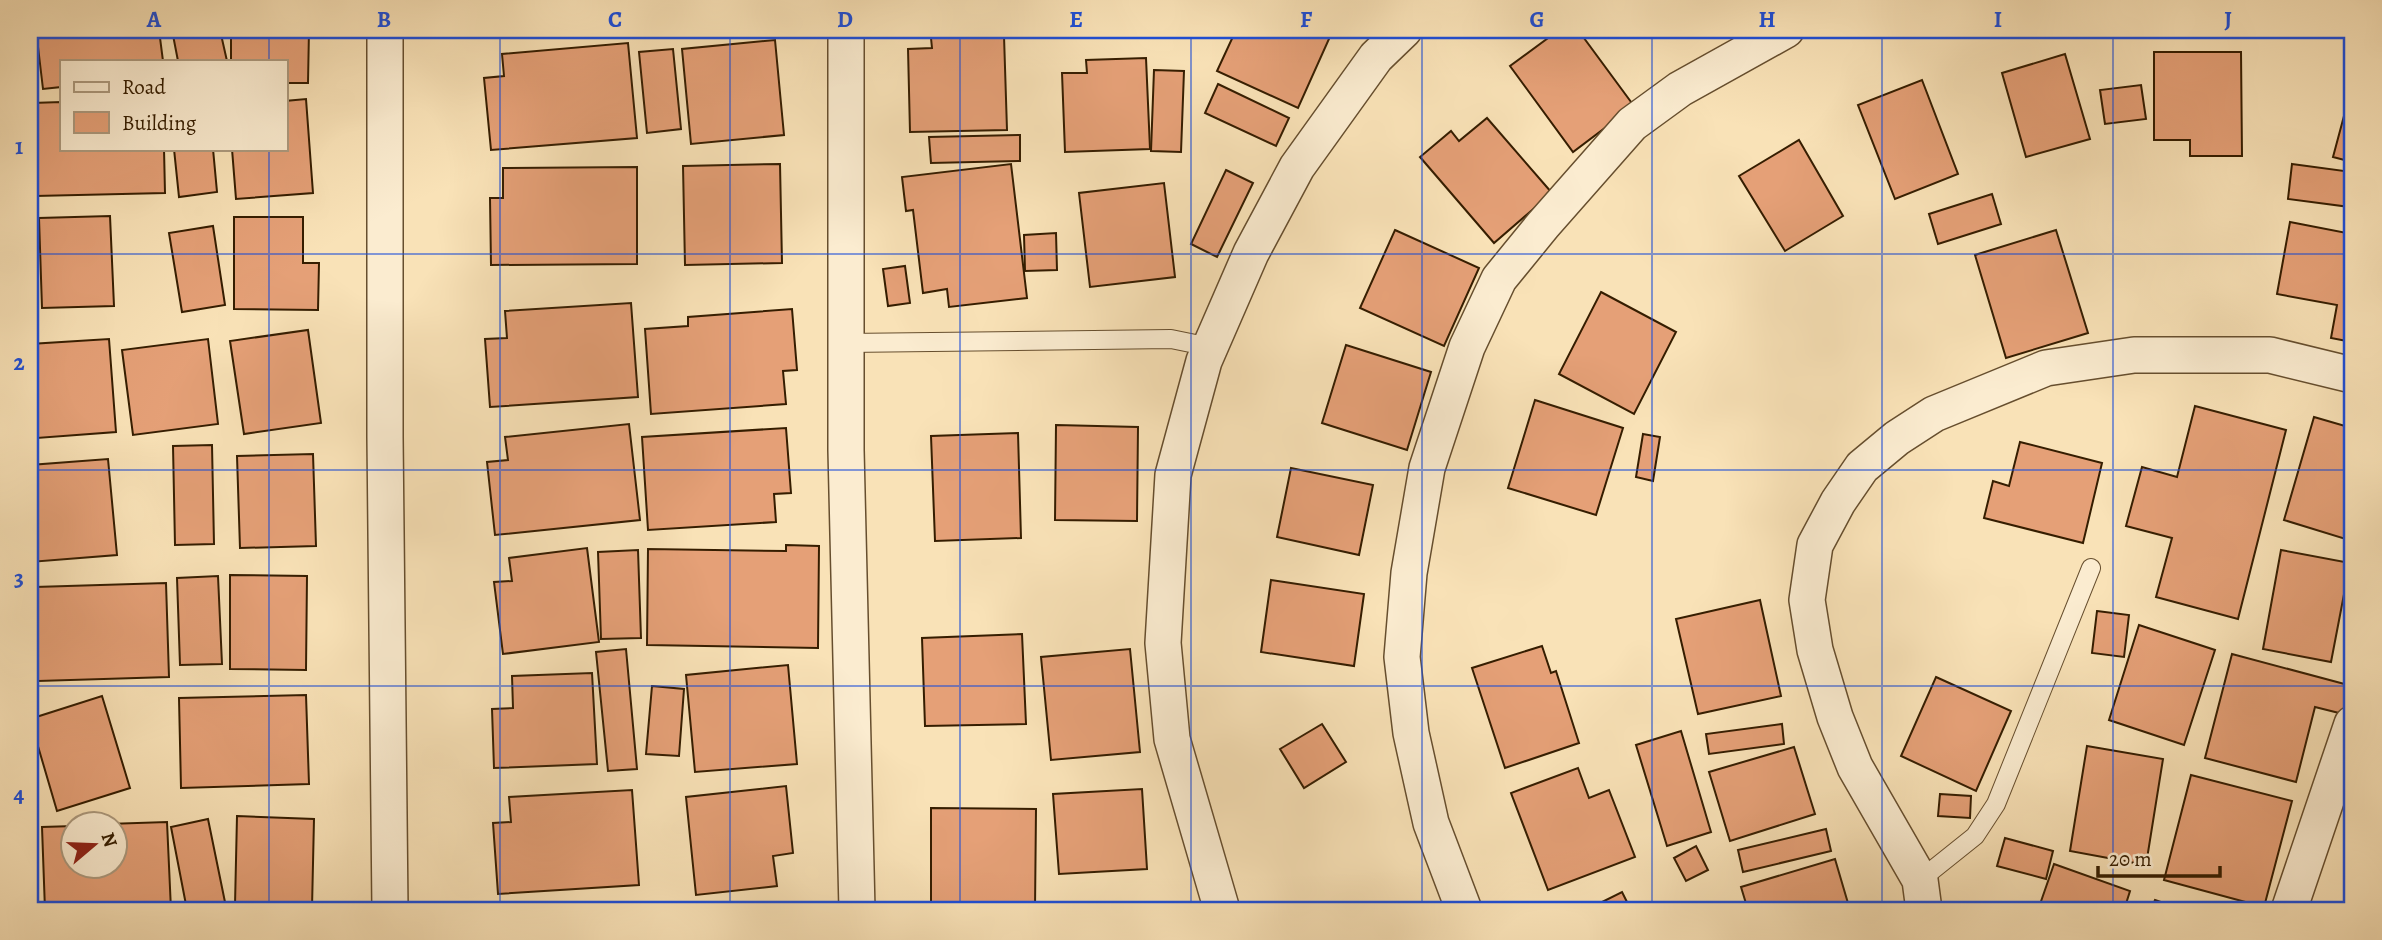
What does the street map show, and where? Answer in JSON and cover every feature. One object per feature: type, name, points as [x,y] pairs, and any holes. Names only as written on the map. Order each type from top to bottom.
[{"type":"street","points":[[384,30],[390,910]]},
{"type":"street","points":[[846,30],[846,450],[857,910]]},
{"type":"street","points":[[1222,910],[1172,739],[1163,642],[1174,475],[1204,361],[1251,253],[1297,167],[1376,57],[1404,30]]},
{"type":"street","points":[[1464,910],[1431,823],[1411,733],[1402,657],[1409,573],[1427,468],[1467,347],[1499,279],[1632,124],[1681,89],[1786,30]]},
{"type":"street","points":[[1922,895],[1855,767],[1835,717],[1815,650],[1807,600],[1815,545],[1838,502],[1862,467],[1897,438],[1934,414],[2046,368],[2134,355],[2270,355],[2352,376]]},
{"type":"street","points":[[2289,910],[2352,724]]},
{"type":"lane","points":[[846,343],[1171,339],[1210,347]]},
{"type":"lane","points":[[1922,895],[1975,836],[1996,804],[2091,568]]},
{"type":"building","points":[[36,30],[159,30],[163,60],[60,60],[60,87],[43,89]]},
{"type":"building","points":[[172,30],[220,30],[227,60],[178,60]]},
{"type":"building","points":[[231,30],[309,30],[308,83],[287,83],[287,60],[231,60]]},
{"type":"building","points":[[492,30],[538,30],[493,36]]},
{"type":"building","points":[[1236,30],[1333,30],[1298,108],[1217,71]]},
{"type":"building","points":[[1559,30],[1578,30],[1634,106],[1573,152],[1510,66]]},
{"type":"building","points":[[1004,36],[1007,130],[910,132],[908,49],[932,48],[931,38]]},
{"type":"building","points":[[775,40],[784,135],[691,144],[682,49]]},
{"type":"building","points":[[628,43],[637,138],[491,150],[484,78],[504,76],[502,54]]},
{"type":"building","points":[[673,49],[681,129],[647,133],[639,52]]},
{"type":"building","points":[[2154,52],[2241,52],[2242,156],[2190,156],[2190,140],[2154,140]]},
{"type":"building","points":[[2065,54],[2090,139],[2026,157],[2002,73]]},
{"type":"building","points":[[1146,58],[1150,149],[1065,152],[1062,73],[1087,73],[1086,60]]},
{"type":"building","points":[[1154,70],[1184,71],[1181,152],[1151,151]]},
{"type":"building","points":[[1922,80],[1958,174],[1895,199],[1858,105]]},
{"type":"building","points":[[1218,84],[1289,118],[1276,146],[1205,113]]},
{"type":"building","points":[[2141,85],[2146,119],[2105,124],[2100,90]]},
{"type":"building","points":[[2352,86],[2352,162],[2333,157]]},
{"type":"building","points":[[306,99],[313,193],[236,199],[232,150],[287,150],[287,101]]},
{"type":"building","points":[[60,102],[60,150],[164,150],[165,193],[35,196],[32,103]]},
{"type":"building","points":[[1487,118],[1552,193],[1494,243],[1420,157],[1451,131],[1459,141]]},
{"type":"building","points":[[1020,135],[1020,161],[931,163],[929,137]]},
{"type":"building","points":[[1799,140],[1843,216],[1785,251],[1739,176]]},
{"type":"building","points":[[174,150],[213,150],[217,192],[179,197]]},
{"type":"building","points":[[780,164],[782,263],[685,265],[683,166]]},
{"type":"building","points":[[1011,164],[1027,298],[949,307],[947,289],[923,293],[913,210],[906,211],[902,177]]},
{"type":"building","points":[[2292,164],[2352,172],[2350,207],[2288,199]]},
{"type":"building","points":[[637,167],[637,264],[491,265],[490,198],[503,198],[503,168]]},
{"type":"building","points":[[1226,170],[1253,183],[1217,257],[1191,244]]},
{"type":"building","points":[[1164,183],[1175,277],[1090,287],[1079,193]]},
{"type":"building","points":[[1992,194],[2001,224],[1938,244],[1929,214]]},
{"type":"building","points":[[110,216],[114,306],[42,308],[39,218]]},
{"type":"building","points":[[234,217],[303,217],[303,263],[319,263],[318,310],[234,309]]},
{"type":"building","points":[[2290,222],[2352,234],[2352,342],[2331,338],[2337,305],[2277,294]]},
{"type":"building","points":[[213,226],[225,305],[182,312],[169,233]]},
{"type":"building","points":[[1395,230],[1479,268],[1444,346],[1360,308]]},
{"type":"building","points":[[2056,230],[2088,333],[2006,358],[1975,255]]},
{"type":"building","points":[[1056,233],[1057,270],[1025,271],[1024,235]]},
{"type":"building","points":[[905,266],[910,303],[888,306],[883,269]]},
{"type":"building","points":[[1601,292],[1676,332],[1634,414],[1559,374]]},
{"type":"building","points":[[631,303],[638,397],[490,407],[485,339],[507,338],[505,311]]},
{"type":"building","points":[[792,309],[797,370],[783,371],[786,404],[651,414],[645,329],[688,326],[688,317]]},
{"type":"building","points":[[308,330],[321,423],[244,434],[230,341]]},
{"type":"building","points":[[109,339],[116,432],[37,438],[30,344]]},
{"type":"building","points":[[208,339],[218,424],[133,435],[122,350]]},
{"type":"building","points":[[1346,345],[1431,372],[1407,450],[1322,423]]},
{"type":"building","points":[[1535,400],[1623,428],[1596,515],[1508,488]]},
{"type":"building","points":[[2195,406],[2286,430],[2238,619],[2156,597],[2172,538],[2126,526],[2142,467],[2177,477]]},
{"type":"building","points":[[2314,417],[2352,428],[2352,541],[2284,520]]},
{"type":"building","points":[[629,424],[640,520],[495,535],[487,462],[508,460],[505,437]]},
{"type":"building","points":[[1056,425],[1138,427],[1137,521],[1055,520]]},
{"type":"building","points":[[786,428],[791,493],[774,494],[776,522],[648,530],[642,437]]},
{"type":"building","points":[[1018,433],[1021,538],[935,541],[931,436]]},
{"type":"building","points":[[1643,434],[1660,437],[1653,481],[1636,477]]},
{"type":"building","points":[[2020,442],[2102,463],[2083,543],[1984,518],[1993,481],[2009,486]]},
{"type":"building","points":[[212,445],[214,544],[175,545],[173,446]]},
{"type":"building","points":[[313,454],[316,546],[240,548],[237,456]]},
{"type":"building","points":[[108,459],[117,555],[30,562],[30,465]]},
{"type":"building","points":[[1291,468],[1373,485],[1359,555],[1277,537]]},
{"type":"building","points":[[786,545],[819,546],[818,648],[647,645],[648,549],[786,551]]},
{"type":"building","points":[[587,548],[599,642],[503,654],[494,582],[512,581],[509,558]]},
{"type":"building","points":[[638,550],[641,638],[601,639],[598,552]]},
{"type":"building","points":[[2281,550],[2350,563],[2331,662],[2263,649]]},
{"type":"building","points":[[230,575],[307,576],[306,670],[230,669]]},
{"type":"building","points":[[218,576],[222,664],[180,665],[177,578]]},
{"type":"building","points":[[1271,580],[1364,594],[1354,666],[1261,652]]},
{"type":"building","points":[[166,583],[169,677],[38,681],[35,587]]},
{"type":"building","points":[[1760,600],[1781,696],[1698,714],[1676,619]]},
{"type":"building","points":[[2097,611],[2129,615],[2124,657],[2092,653]]},
{"type":"building","points":[[2139,625],[2215,650],[2184,745],[2109,720]]},
{"type":"building","points":[[1022,634],[1026,724],[925,726],[922,638]]},
{"type":"building","points":[[1542,646],[1551,673],[1556,671],[1579,743],[1505,768],[1472,668]]},
{"type":"building","points":[[626,649],[637,769],[608,771],[596,652]]},
{"type":"building","points":[[1130,649],[1140,752],[1051,760],[1041,657]]},
{"type":"building","points":[[2232,654],[2352,686],[2347,715],[2315,707],[2296,782],[2205,758]]},
{"type":"building","points":[[788,665],[797,764],[695,772],[686,675]]},
{"type":"building","points":[[592,673],[597,764],[494,768],[492,709],[513,708],[512,676]]},
{"type":"building","points":[[1936,677],[2011,711],[1976,791],[1901,756]]},
{"type":"building","points":[[652,686],[684,689],[679,756],[646,754]]},
{"type":"building","points":[[306,695],[309,784],[181,788],[179,698]]},
{"type":"building","points":[[102,696],[130,788],[57,811],[30,719]]},
{"type":"building","points":[[1322,724],[1346,762],[1304,788],[1280,749]]},
{"type":"building","points":[[1782,724],[1784,744],[1709,754],[1706,734]]},
{"type":"building","points":[[1681,731],[1711,832],[1667,846],[1636,745]]},
{"type":"building","points":[[2087,746],[2163,759],[2146,865],[2070,851]]},
{"type":"building","points":[[1794,747],[1815,814],[1730,841],[1709,772]]},
{"type":"building","points":[[1578,768],[1589,798],[1609,790],[1635,857],[1548,890],[1511,793]]},
{"type":"building","points":[[2191,775],[2292,801],[2264,907],[2164,880]]},
{"type":"building","points":[[786,786],[793,853],[773,856],[777,886],[696,895],[686,797]]},
{"type":"building","points":[[1142,789],[1147,869],[1059,874],[1053,794]]},
{"type":"building","points":[[632,790],[639,885],[498,894],[493,823],[511,822],[509,797]]},
{"type":"building","points":[[1940,794],[1971,796],[1970,818],[1938,816]]},
{"type":"building","points":[[931,808],[1036,809],[1035,910],[931,910]]},
{"type":"building","points":[[237,816],[314,819],[312,908],[235,905]]},
{"type":"building","points":[[208,819],[226,907],[187,910],[171,827]]},
{"type":"building","points":[[167,822],[171,910],[45,910],[42,827],[60,826],[60,880],[130,880],[130,823]]},
{"type":"building","points":[[1826,829],[1831,851],[1743,872],[1738,850]]},
{"type":"building","points":[[2005,838],[2053,851],[2046,879],[1997,866]]},
{"type":"building","points":[[1696,846],[1708,870],[1686,881],[1674,858]]},
{"type":"building","points":[[1835,859],[1850,910],[1748,910],[1741,887]]},
{"type":"building","points":[[2054,864],[2130,891],[2124,910],[2038,910]]},
{"type":"building","points":[[1622,892],[1631,910],[1586,910]]},
{"type":"building","points":[[2155,900],[2184,910],[2151,910]]}]
